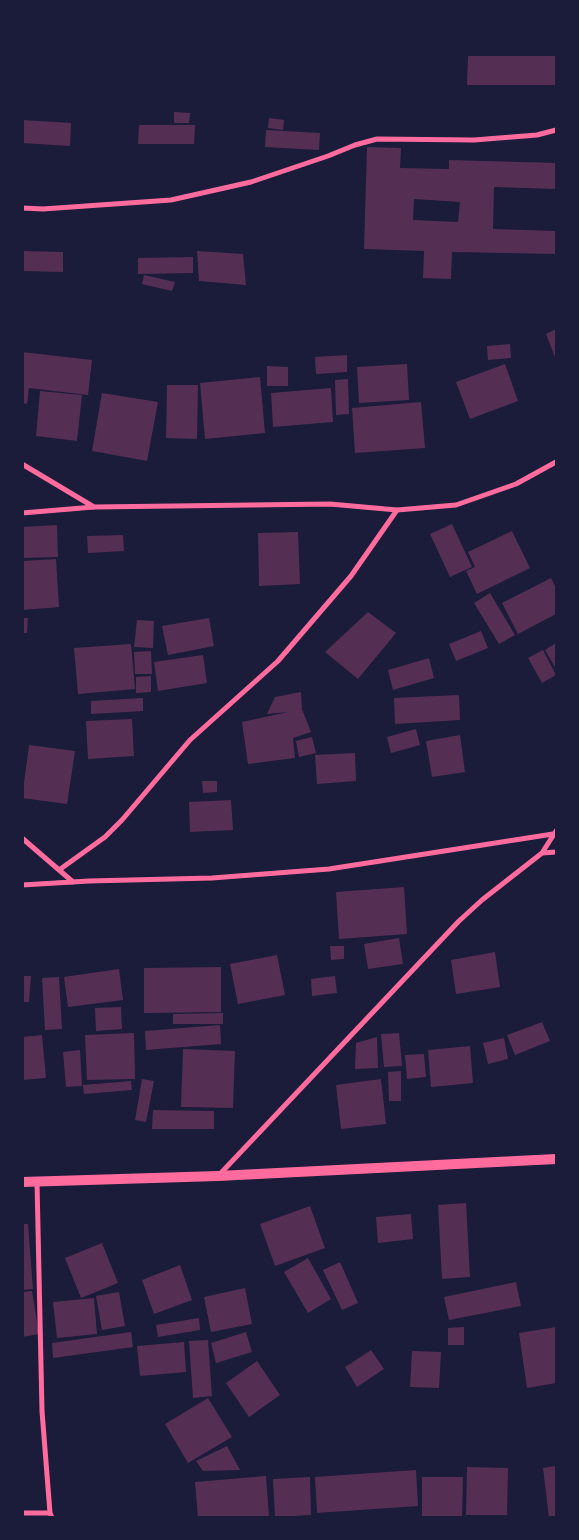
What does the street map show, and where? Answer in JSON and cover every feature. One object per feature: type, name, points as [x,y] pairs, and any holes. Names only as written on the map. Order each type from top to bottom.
[{"type":"main road","points":[[22,1182],[218,1176],[556,1159]]},
{"type":"street","points":[[22,208],[42,209],[171,200],[251,182],[328,156],[355,144],[377,139],[474,140],[537,135],[556,130]]},
{"type":"street","points":[[22,513],[94,507],[330,504],[397,510],[456,505],[516,484],[556,462]]},
{"type":"street","points":[[22,464],[94,507]]},
{"type":"street","points":[[59,870],[105,837],[122,820],[190,740],[278,661],[351,576],[397,510]]},
{"type":"street","points":[[218,1176],[459,921],[482,900],[542,853],[555,833]]},
{"type":"street","points":[[22,885],[212,878],[329,869],[555,833]]},
{"type":"street","points":[[22,838],[72,882]]},
{"type":"street","points":[[542,853],[556,852]]},
{"type":"street","points":[[22,1513],[51,1515],[42,1411],[37,1181]]},
{"type":"building","points":[[468,56],[556,56],[556,85],[467,85]]},
{"type":"building","points":[[174,112],[190,113],[189,123],[174,123]]},
{"type":"building","points":[[269,118],[284,120],[283,130],[268,128]]},
{"type":"building","points":[[22,120],[71,123],[70,146],[22,143]]},
{"type":"building","points":[[139,125],[195,125],[194,144],[138,144]]},
{"type":"building","points":[[266,130],[320,133],[319,150],[265,147]]},
{"type":"building","points":[[367,147],[401,148],[400,168],[449,169],[449,160],[556,163],[556,189],[494,187],[493,229],[556,231],[556,254],[452,252],[451,279],[423,278],[424,251],[364,249]],"holes":[[[414,199],[460,202],[458,222],[413,220]]]},
{"type":"building","points":[[22,251],[63,252],[63,272],[22,271]]},
{"type":"building","points":[[197,251],[243,254],[246,285],[199,281]]},
{"type":"building","points":[[193,257],[193,273],[138,274],[138,258]]},
{"type":"building","points":[[144,275],[175,282],[172,291],[142,284]]},
{"type":"building","points":[[556,329],[556,360],[546,334]]},
{"type":"building","points":[[510,344],[511,358],[488,360],[487,346]]},
{"type":"building","points":[[22,352],[92,360],[88,395],[29,388],[27,404],[22,403]]},
{"type":"building","points":[[347,355],[347,372],[316,374],[315,357]]},
{"type":"building","points":[[407,364],[409,400],[359,403],[357,367]]},
{"type":"building","points":[[505,364],[518,401],[470,419],[456,382]]},
{"type":"building","points":[[267,366],[288,367],[288,386],[267,386]]},
{"type":"building","points":[[260,377],[265,433],[205,439],[200,383]]},
{"type":"building","points":[[348,379],[349,414],[336,415],[335,380]]},
{"type":"building","points":[[167,385],[198,385],[197,439],[166,438]]},
{"type":"building","points":[[331,388],[333,422],[273,427],[271,393]]},
{"type":"building","points":[[40,391],[82,395],[77,441],[36,436]]},
{"type":"building","points":[[102,393],[158,402],[147,461],[92,451]]},
{"type":"building","points":[[421,402],[425,448],[355,453],[352,408]]},
{"type":"building","points":[[452,524],[472,567],[450,577],[430,534]]},
{"type":"building","points":[[57,525],[58,557],[22,558],[22,527]]},
{"type":"building","points":[[512,531],[530,568],[477,594],[466,571],[475,567],[468,552]]},
{"type":"building","points":[[298,532],[300,584],[259,586],[258,533]]},
{"type":"building","points":[[123,535],[124,551],[88,553],[87,536]]},
{"type":"building","points":[[56,559],[59,607],[22,610],[22,561]]},
{"type":"building","points":[[551,578],[556,588],[556,614],[518,634],[502,603]]},
{"type":"building","points":[[490,593],[515,635],[499,644],[474,603]]},
{"type":"building","points":[[368,612],[396,633],[358,679],[325,652]]},
{"type":"building","points":[[22,618],[28,618],[27,633],[22,633]]},
{"type":"building","points":[[209,618],[214,646],[168,655],[162,626]]},
{"type":"building","points":[[137,620],[154,621],[153,648],[134,647]]},
{"type":"building","points":[[481,631],[488,648],[456,661],[449,644]]},
{"type":"building","points":[[556,643],[556,669],[545,650]]},
{"type":"building","points":[[131,644],[135,689],[78,694],[74,648]]},
{"type":"building","points":[[543,650],[556,675],[542,683],[528,658]]},
{"type":"building","points":[[151,651],[152,674],[135,674],[134,652]]},
{"type":"building","points":[[203,655],[207,683],[158,691],[154,662]]},
{"type":"building","points":[[429,658],[434,678],[393,690],[388,670]]},
{"type":"building","points":[[151,676],[151,692],[136,693],[136,677]]},
{"type":"building","points":[[301,692],[302,709],[311,732],[293,738],[295,758],[248,764],[242,722],[288,712],[267,714],[275,697]]},
{"type":"building","points":[[459,695],[460,720],[395,724],[394,698]]},
{"type":"building","points":[[143,698],[143,711],[91,714],[91,701]]},
{"type":"building","points":[[132,719],[134,756],[88,759],[86,721]]},
{"type":"building","points":[[416,729],[420,745],[391,753],[387,737]]},
{"type":"building","points":[[460,735],[465,772],[432,777],[426,741]]},
{"type":"building","points":[[312,737],[316,753],[299,757],[296,741]]},
{"type":"building","points":[[29,745],[75,751],[67,804],[22,798]]},
{"type":"building","points":[[355,753],[356,781],[317,784],[315,755]]},
{"type":"building","points":[[202,781],[217,781],[217,792],[203,793]]},
{"type":"building","points":[[231,800],[233,830],[190,832],[189,802]]},
{"type":"building","points":[[404,887],[407,934],[339,939],[336,892]]},
{"type":"building","points":[[399,938],[403,964],[368,969],[364,944]]},
{"type":"building","points":[[330,946],[344,946],[344,959],[331,960]]},
{"type":"building","points":[[495,952],[500,987],[456,994],[451,960]]},
{"type":"building","points":[[277,955],[285,995],[238,1004],[230,964]]},
{"type":"building","points":[[221,967],[221,1012],[144,1013],[144,968]]},
{"type":"building","points":[[119,969],[123,1000],[68,1007],[64,977]]},
{"type":"building","points":[[22,976],[31,976],[29,1002],[22,1002]]},
{"type":"building","points":[[335,976],[337,993],[312,996],[311,979]]},
{"type":"building","points":[[59,977],[62,1029],[45,1030],[42,978]]},
{"type":"building","points":[[121,1007],[122,1029],[96,1031],[95,1008]]},
{"type":"building","points":[[223,1013],[223,1024],[173,1024],[173,1014]]},
{"type":"building","points":[[542,1022],[550,1041],[515,1055],[507,1035]]},
{"type":"building","points":[[220,1025],[221,1044],[146,1050],[145,1031]]},
{"type":"building","points":[[134,1033],[135,1079],[87,1080],[85,1035]]},
{"type":"building","points":[[399,1033],[402,1066],[384,1067],[381,1034]]},
{"type":"building","points":[[42,1035],[46,1078],[22,1080],[22,1037]]},
{"type":"building","points":[[377,1037],[378,1068],[355,1069],[356,1043]]},
{"type":"building","points":[[504,1038],[508,1059],[488,1064],[483,1043]]},
{"type":"building","points":[[470,1046],[473,1083],[431,1087],[428,1050]]},
{"type":"building","points":[[183,1049],[235,1051],[233,1108],[181,1107]]},
{"type":"building","points":[[80,1050],[82,1086],[66,1087],[63,1052]]},
{"type":"building","points":[[424,1054],[426,1077],[407,1079],[405,1055]]},
{"type":"building","points":[[401,1071],[401,1101],[389,1101],[388,1072]]},
{"type":"building","points":[[142,1079],[154,1081],[146,1122],[135,1120]]},
{"type":"building","points":[[381,1079],[386,1124],[341,1129],[336,1085]]},
{"type":"building","points":[[131,1081],[132,1090],[84,1094],[83,1085]]},
{"type":"building","points":[[153,1110],[214,1111],[214,1129],[152,1129]]},
{"type":"building","points":[[466,1203],[470,1277],[442,1279],[438,1205]]},
{"type":"building","points":[[310,1206],[325,1248],[275,1266],[260,1224]]},
{"type":"building","points":[[411,1214],[413,1239],[378,1243],[376,1217]]},
{"type":"building","points":[[22,1224],[28,1224],[33,1289],[22,1290]]},
{"type":"building","points":[[102,1243],[118,1283],[81,1298],[65,1258]]},
{"type":"building","points":[[308,1258],[331,1299],[308,1313],[284,1272]]},
{"type":"building","points":[[340,1262],[358,1303],[342,1310],[323,1270]]},
{"type":"building","points":[[180,1265],[192,1300],[154,1314],[142,1280]]},
{"type":"building","points":[[516,1282],[521,1306],[449,1320],[444,1297]]},
{"type":"building","points":[[245,1288],[252,1324],[211,1332],[204,1297]]},
{"type":"building","points":[[32,1291],[39,1334],[22,1337],[22,1292]]},
{"type":"building","points":[[119,1292],[125,1326],[102,1330],[96,1296]]},
{"type":"building","points":[[94,1298],[97,1334],[57,1338],[53,1302]]},
{"type":"building","points":[[199,1318],[200,1330],[158,1337],[156,1325]]},
{"type":"building","points":[[464,1327],[464,1345],[448,1345],[448,1328]]},
{"type":"building","points":[[556,1327],[556,1383],[527,1388],[519,1333]]},
{"type":"building","points":[[131,1332],[133,1347],[53,1358],[52,1343]]},
{"type":"building","points":[[246,1332],[252,1352],[216,1363],[211,1343]]},
{"type":"building","points":[[208,1340],[212,1396],[193,1398],[189,1341]]},
{"type":"building","points":[[184,1342],[186,1372],[140,1376],[137,1346]]},
{"type":"building","points":[[371,1350],[384,1369],[357,1387],[345,1367]]},
{"type":"building","points":[[412,1351],[441,1352],[439,1388],[410,1387]]},
{"type":"building","points":[[257,1361],[280,1395],[249,1417],[226,1383]]},
{"type":"building","points":[[208,1398],[232,1437],[188,1463],[165,1424]]},
{"type":"building","points":[[227,1446],[240,1470],[203,1471],[196,1461]]},
{"type":"building","points":[[556,1466],[556,1518],[549,1518],[543,1468]]},
{"type":"building","points":[[467,1467],[508,1468],[507,1515],[466,1515]]},
{"type":"building","points":[[416,1470],[418,1506],[317,1513],[315,1477]]},
{"type":"building","points":[[266,1476],[269,1516],[198,1518],[195,1482]]},
{"type":"building","points":[[310,1477],[311,1515],[275,1517],[273,1479]]},
{"type":"building","points":[[422,1477],[463,1477],[462,1518],[422,1518]]}]
